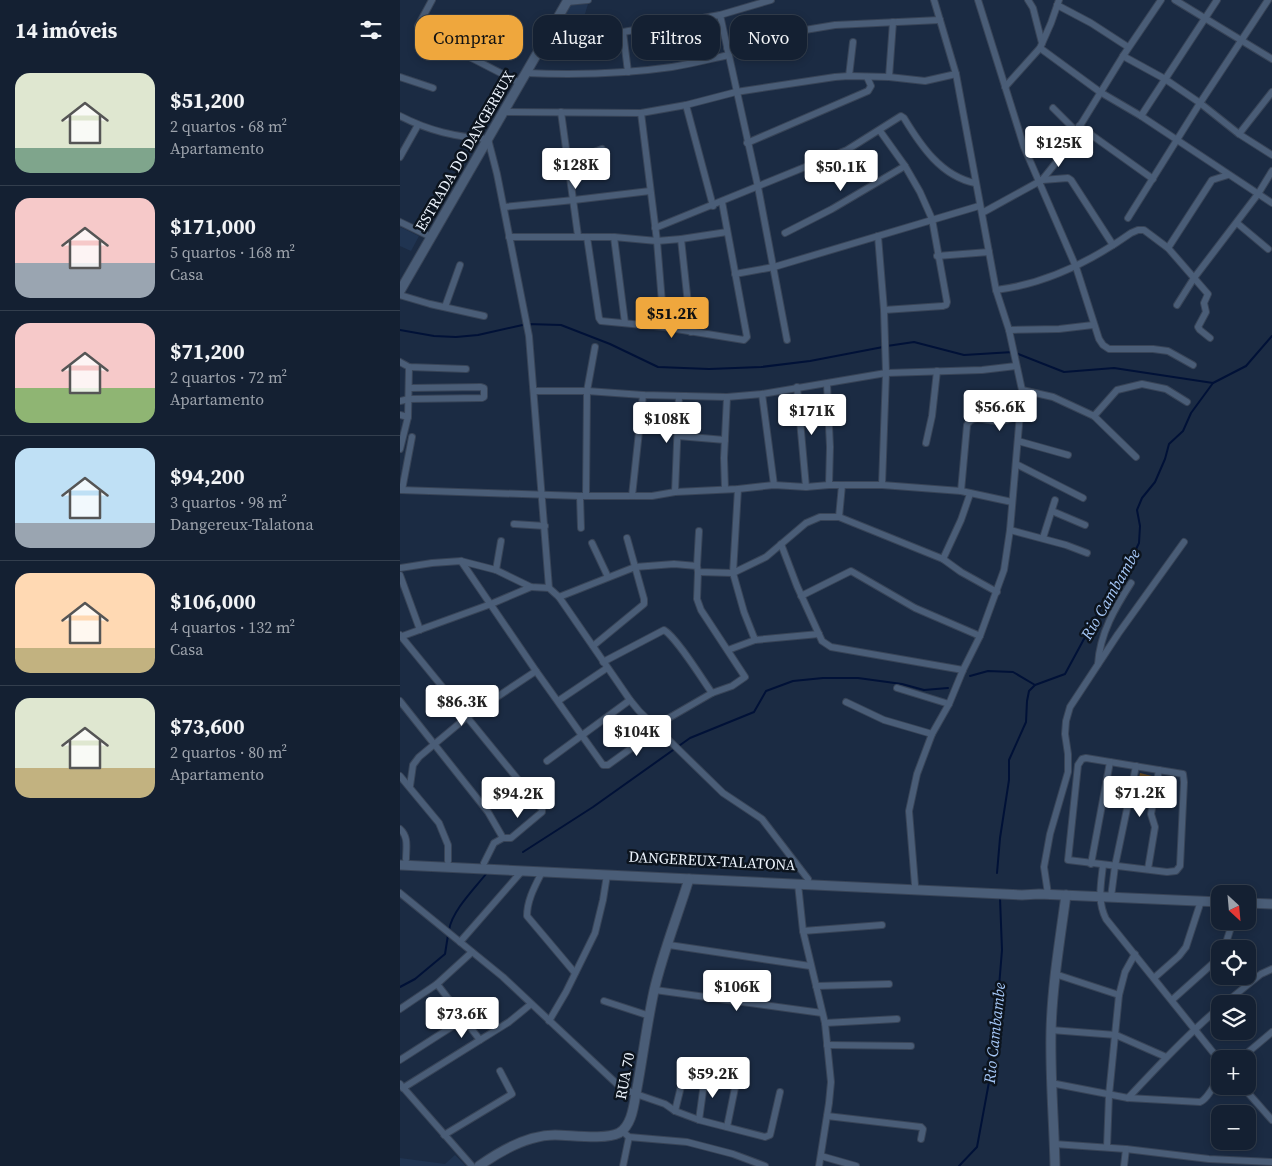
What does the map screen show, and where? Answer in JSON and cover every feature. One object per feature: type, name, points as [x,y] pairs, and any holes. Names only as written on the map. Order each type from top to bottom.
[{"type":"main road","name":"ESTRADA DO DANGEREUX","points":[[559,15],[568,1]]},
{"type":"main road","name":"ESTRADA DO DANGEREUX","points":[[400,291],[533,60]]},
{"type":"main road","name":"DANGEREUX-TALATONA","points":[[402,861],[448,861],[808,879],[977,890]]},
{"type":"main road","name":"DANGEREUX-TALATONA","points":[[402,861],[522,871],[1211,902]]},
{"type":"main road","name":"RUA 70","points":[[625,1134],[636,1094],[654,990],[689,879]]},
{"type":"main road","points":[[1055,1166],[1051,1083],[1051,1030],[1055,974],[1066,895]]},
{"type":"main road","points":[[1256,903],[1272,904]]},
{"type":"main road","points":[[479,1166],[528,1139],[539,1136],[575,1137],[625,1134]]},
{"type":"street","points":[[432,0],[418,26],[423,33],[520,83]]},
{"type":"street","points":[[568,1],[588,0]]},
{"type":"street","points":[[771,0],[720,15],[758,187],[787,340]]},
{"type":"street","points":[[915,885],[909,811],[917,774],[932,734],[949,704],[980,636],[1006,562],[1022,390],[1009,330],[996,290],[956,74],[934,0]]},
{"type":"street","points":[[978,0],[1024,147],[1041,182],[1076,267],[1099,339],[1109,349],[1168,351],[1194,365]]},
{"type":"street","points":[[1028,0],[1032,8],[1041,45],[1100,92],[1141,116],[1272,203]]},
{"type":"street","points":[[1041,182],[1062,155],[1128,47],[1161,0]]},
{"type":"street","points":[[1174,0],[1272,59]]},
{"type":"street","points":[[1141,116],[1217,0]]},
{"type":"street","points":[[1128,218],[1176,140],[1268,0]]},
{"type":"street","points":[[1005,87],[1041,45],[1058,2],[1128,47]]},
{"type":"street","points":[[526,73],[590,74],[674,67],[781,34],[835,25],[940,20]]},
{"type":"street","points":[[889,77],[892,22]]},
{"type":"street","points":[[628,72],[623,32],[632,30]]},
{"type":"street","points":[[849,76],[853,42]]},
{"type":"street","points":[[1123,56],[1165,79],[1272,156]]},
{"type":"street","points":[[504,112],[641,112],[736,92],[849,76],[889,77],[925,81],[956,74]]},
{"type":"street","points":[[400,77],[433,88]]},
{"type":"street","points":[[747,143],[868,90],[871,86],[867,77]]},
{"type":"street","points":[[1239,134],[1272,92]]},
{"type":"street","points":[[686,104],[713,206]]},
{"type":"street","points":[[1053,108],[1078,129],[1153,179]]},
{"type":"street","points":[[561,112],[578,236]]},
{"type":"street","points":[[641,112],[657,241],[664,327]]},
{"type":"street","points":[[400,116],[418,125],[451,135],[488,139],[530,336],[549,588]]},
{"type":"street","points":[[655,228],[847,150],[880,131],[898,117],[904,118],[930,157],[962,180],[975,183]]},
{"type":"street","points":[[400,158],[418,125]]},
{"type":"street","points":[[880,131],[905,166],[920,192],[932,220],[937,256],[947,302],[946,305],[884,310]]},
{"type":"street","points":[[567,162],[602,148]]},
{"type":"street","points":[[1168,248],[1212,180],[1212,171],[1206,160]]},
{"type":"street","points":[[785,233],[832,209],[905,166]]},
{"type":"street","points":[[1177,305],[1194,278],[1258,194],[1272,171]]},
{"type":"street","points":[[1212,180],[1228,175]]},
{"type":"street","points":[[982,214],[1008,197],[1041,182],[1068,178],[1113,245]]},
{"type":"street","points":[[504,207],[650,190]]},
{"type":"street","points":[[587,237],[600,320],[746,339],[722,202]]},
{"type":"street","points":[[735,274],[774,267],[980,206]]},
{"type":"street","points":[[400,222],[431,237]]},
{"type":"street","points":[[1237,223],[1268,249]]},
{"type":"street","points":[[996,290],[1015,288],[1076,267],[1131,232],[1144,230],[1168,248],[1208,294],[1204,303],[1205,316],[1198,327],[1210,338]]},
{"type":"street","points":[[509,237],[578,236],[657,241],[726,232]]},
{"type":"street","points":[[878,236],[884,310],[886,373],[882,485]]},
{"type":"street","points":[[614,237],[625,323]]},
{"type":"street","points":[[682,239],[691,332]]},
{"type":"street","points":[[937,256],[989,252]]},
{"type":"street","points":[[445,307],[460,266]]},
{"type":"street","points":[[400,295],[484,316]]},
{"type":"street","points":[[1009,330],[1060,329],[1093,325]]},
{"type":"street","points":[[581,528],[587,391],[595,347]]},
{"type":"street","points":[[400,362],[409,367],[466,369]]},
{"type":"street","points":[[534,391],[587,391],[643,395],[727,397],[762,394],[886,373],[982,370],[1016,366]]},
{"type":"street","points":[[400,449],[408,417],[409,367]]},
{"type":"street","points":[[926,443],[938,371]]},
{"type":"street","points":[[827,384],[830,447],[829,485]]},
{"type":"street","points":[[1094,416],[1118,390],[1142,384],[1166,389],[1187,402]]},
{"type":"street","points":[[400,401],[409,399],[482,398],[484,396],[484,388],[481,387],[410,388]]},
{"type":"street","points":[[797,388],[806,487]]},
{"type":"street","points":[[1022,390],[1053,397],[1094,416],[1136,457]]},
{"type":"street","points":[[762,394],[774,485]]},
{"type":"street","points":[[632,496],[643,395]]},
{"type":"street","points":[[675,492],[679,396]]},
{"type":"street","points":[[725,489],[727,397]]},
{"type":"street","points":[[961,491],[967,425],[969,421],[974,418],[998,422],[1021,415]]},
{"type":"street","points":[[400,416],[408,417]]},
{"type":"street","points":[[412,436],[401,490],[583,496],[652,496],[675,492],[774,485],[806,487],[882,485],[961,491],[1012,502]]},
{"type":"street","points":[[678,436],[725,440]]},
{"type":"street","points":[[1018,441],[1068,455]]},
{"type":"street","points":[[1016,464],[1084,498]]},
{"type":"street","points":[[839,517],[842,485]]},
{"type":"street","points":[[738,489],[734,573],[744,612],[755,640]]},
{"type":"street","points":[[943,559],[961,520],[970,494]]},
{"type":"street","points":[[1043,538],[1055,500]]},
{"type":"street","points":[[1052,511],[1086,524]]},
{"type":"street","points":[[559,597],[635,567],[674,564],[697,569],[734,573],[766,557],[806,523],[820,517],[839,517],[943,559],[961,572],[997,592]]},
{"type":"street","points":[[514,524],[545,526]]},
{"type":"street","points":[[1010,530],[1043,538],[1087,553]]},
{"type":"street","points":[[461,561],[536,671],[605,766],[657,728],[712,693],[732,686],[745,677],[701,610],[697,599],[699,531]]},
{"type":"street","points":[[593,646],[644,604],[627,538]]},
{"type":"street","points":[[496,570],[501,541]]},
{"type":"street","points":[[592,542],[608,577]]},
{"type":"street","points":[[1043,894],[1046,854],[1068,772],[1069,763],[1065,734],[1070,707],[1118,634],[1184,542]]},
{"type":"street","points":[[781,544],[801,596],[822,641],[831,647],[963,670]]},
{"type":"street","points":[[400,568],[461,561],[496,570],[531,587],[549,588],[559,597],[630,700],[723,794],[762,819],[808,879]]},
{"type":"street","points":[[801,596],[851,571],[915,608],[980,636]]},
{"type":"street","points":[[400,575],[420,630]]},
{"type":"street","points":[[1098,667],[1103,636],[1112,613],[1132,583]]},
{"type":"street","points":[[484,863],[494,843],[502,838],[511,838],[542,812],[542,809],[400,636],[491,604],[531,587]]},
{"type":"street","points":[[558,701],[605,665],[664,630],[670,634],[712,693]]},
{"type":"street","points":[[728,650],[755,640],[819,634]]},
{"type":"street","points":[[410,786],[413,765],[419,757],[468,718],[536,671]]},
{"type":"street","points":[[897,688],[949,704]]},
{"type":"street","points":[[547,761],[630,700]]},
{"type":"street","points":[[400,701],[488,812],[502,838]]},
{"type":"street","points":[[846,702],[884,720],[932,734]]},
{"type":"street","points":[[1082,759],[1136,766],[1179,773],[1184,778],[1180,866],[1176,871],[1172,872],[1068,860],[1078,766],[1082,759]]},
{"type":"street","points":[[1092,864],[1110,762]]},
{"type":"street","points":[[1111,897],[1136,766]]},
{"type":"street","points":[[1148,869],[1155,827],[1150,814],[1159,770]]},
{"type":"street","points":[[400,776],[438,822],[448,845],[448,861]]},
{"type":"street","points":[[400,830],[406,837],[402,861]]},
{"type":"street","points":[[1103,865],[1099,896],[1100,906],[1106,919],[1212,1050]]},
{"type":"street","points":[[460,942],[522,871]]},
{"type":"street","points":[[542,872],[533,890],[527,908],[527,916],[574,973]]},
{"type":"street","points":[[549,1021],[561,1002],[595,933],[607,875]]},
{"type":"street","points":[[798,884],[803,931],[825,1023],[830,1082],[828,1116],[819,1166]]},
{"type":"street","points":[[400,893],[503,977],[617,1084],[636,1094],[665,1104],[675,1111],[699,1120],[765,1137],[772,1132],[780,1092]]},
{"type":"street","points":[[1154,978],[1179,956],[1186,947],[1200,901]]},
{"type":"street","points":[[803,931],[882,925]]},
{"type":"street","points":[[669,945],[810,966]]},
{"type":"street","points":[[400,1009],[437,984],[472,952]]},
{"type":"street","points":[[1106,1147],[1119,995],[1125,972],[1135,954]]},
{"type":"street","points":[[1172,1000],[1211,965]]},
{"type":"street","points":[[1235,995],[1261,974],[1272,969]]},
{"type":"street","points":[[1055,974],[1119,995]]},
{"type":"street","points":[[437,984],[480,1040]]},
{"type":"street","points":[[816,986],[889,984]]},
{"type":"street","points":[[654,990],[822,1013]]},
{"type":"street","points":[[604,1001],[650,1016]]},
{"type":"street","points":[[472,1166],[401,1086],[509,1022],[531,1004]]},
{"type":"street","points":[[1128,1098],[1166,1057],[1211,1015]]},
{"type":"street","points":[[825,1023],[897,1019]]},
{"type":"street","points":[[400,1060],[464,1020]]},
{"type":"street","points":[[1051,1030],[1116,1035],[1166,1057]]},
{"type":"street","points":[[1251,1050],[1272,1032]]},
{"type":"street","points":[[827,1045],[911,1046]]},
{"type":"street","points":[[675,1111],[685,1070]]},
{"type":"street","points":[[444,1135],[512,1094],[500,1072]]},
{"type":"street","points":[[699,1120],[705,1076]]},
{"type":"street","points":[[728,1127],[737,1078]]},
{"type":"street","points":[[1051,1083],[1128,1098],[1202,1102],[1211,1090]]},
{"type":"street","points":[[1250,1095],[1272,1120]]},
{"type":"street","points":[[828,1116],[921,1127],[923,1129],[920,1139]]},
{"type":"street","points":[[623,1166],[625,1134],[687,1142],[733,1154],[765,1166]]},
{"type":"street","points":[[1054,1144],[1126,1149],[1209,1163],[1272,1162]]},
{"type":"street","points":[[1124,1166],[1126,1149]]},
{"type":"street","points":[[821,1156],[856,1166]]},
{"type":"shaded area","points":[[588,4],[585,15],[560,15],[565,5]]},
{"type":"shaded area","points":[[400,227],[419,236],[411,251],[400,246]]},
{"type":"shaded area","points":[[1140,773],[1152,776],[1147,803],[1135,801]]},
{"type":"shaded area","points":[[455,1155],[466,1166],[400,1166],[400,1158],[445,1164]]},
{"type":"waterway","points":[[400,330],[434,336],[456,337],[478,335],[527,324],[561,325],[610,344],[658,367],[709,369],[761,367],[810,361],[883,347]]},
{"type":"waterway","name":"Rio Cambambe","points":[[997,873],[1000,838],[1009,780],[1009,760],[1026,722],[1029,691],[1035,685],[1065,674],[1110,591],[1126,570],[1139,543],[1140,526],[1137,510],[1142,498],[1155,482],[1169,444],[1183,431],[1191,413],[1213,383],[1246,366],[1272,336]]},
{"type":"waterway","points":[[887,346],[914,342],[964,355],[1013,352],[1064,372],[1114,368],[1213,383]]},
{"type":"waterway","points":[[970,676],[988,671],[1013,672],[1035,685]]},
{"type":"waterway","points":[[523,852],[593,807],[690,738],[754,712],[766,691],[793,681],[823,678],[858,678],[902,684],[924,690],[948,688]]},
{"type":"waterway","points":[[449,930],[454,915],[486,874]]},
{"type":"waterway","name":"Rio Cambambe","points":[[959,1166],[977,1147],[989,1082],[990,1041],[998,999],[1002,950],[1000,898]]},
{"type":"waterway","points":[[400,987],[415,979],[445,954],[448,935]]}]
